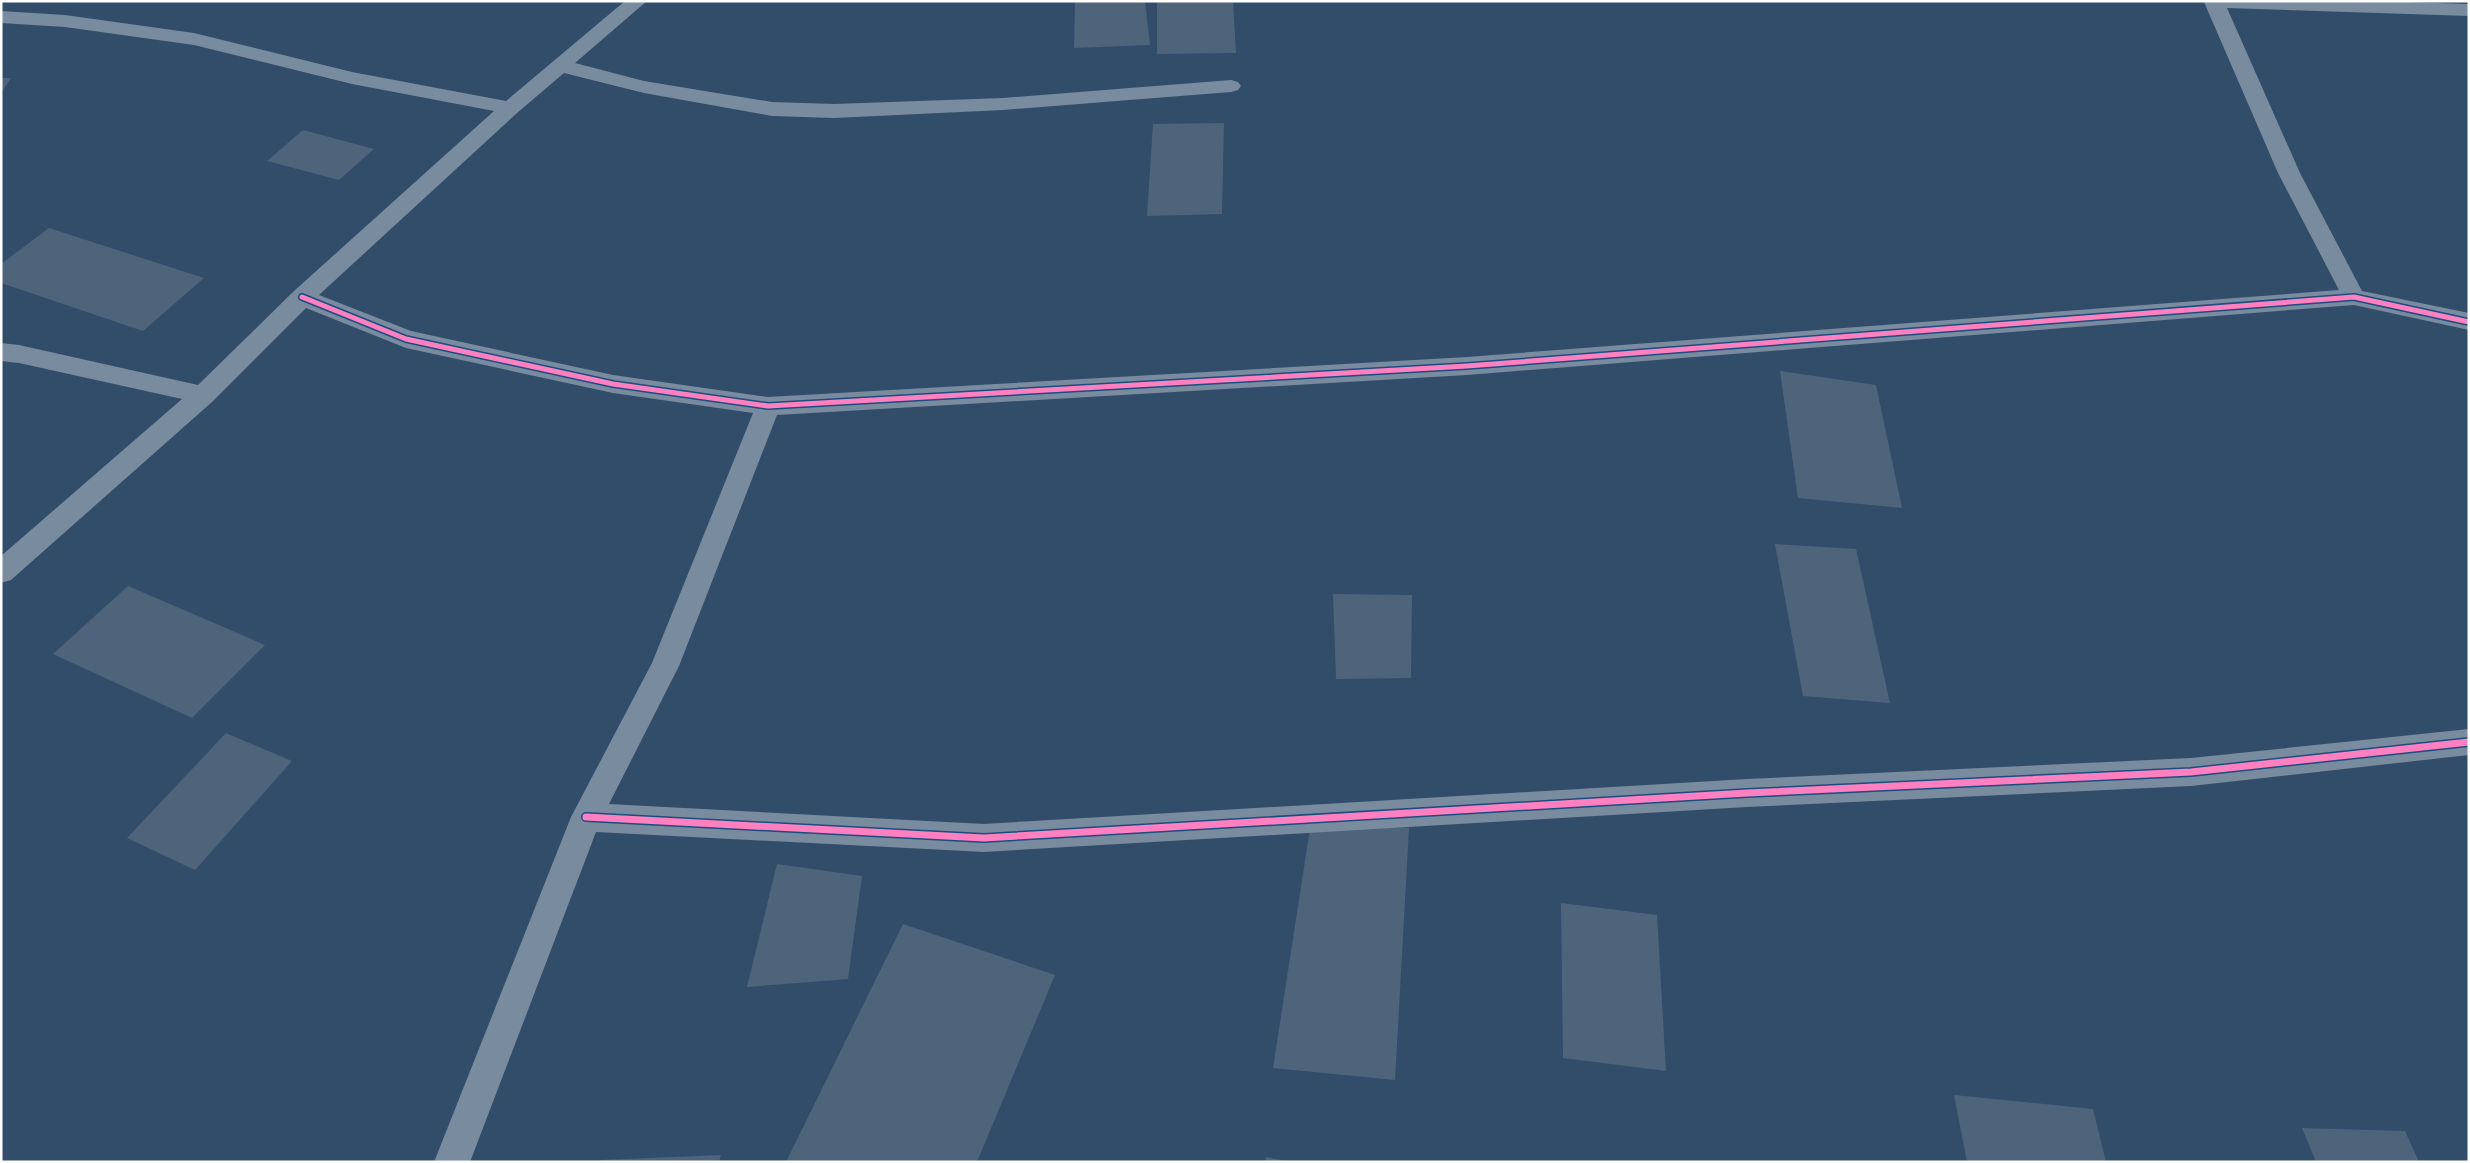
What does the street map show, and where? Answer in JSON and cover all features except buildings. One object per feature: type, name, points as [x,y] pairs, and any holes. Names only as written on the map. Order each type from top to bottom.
[{"type":"street","points":[[1,572],[203,395],[302,297],[510,108],[637,1]]},
{"type":"street","points":[[2354,296],[2289,173],[2214,2],[2469,10]]},
{"type":"street","points":[[1,17],[65,21],[194,39],[352,78],[510,108]]},
{"type":"street","points":[[562,66],[644,87],[714,100],[772,109],[834,111],[1002,104],[1231,86]]},
{"type":"street","points":[[302,297],[406,339],[613,384],[768,406],[1466,366],[2354,296],[2469,322]]},
{"type":"street","points":[[1,352],[20,354],[203,395]]},
{"type":"street","points":[[452,1162],[586,817],[665,666],[768,406]]},
{"type":"street","points":[[586,817],[984,838],[1748,793],[2191,772],[2469,742]]},
{"type":"cycle path","points":[[302,297],[406,339],[613,384],[768,406],[1467,366],[2354,297],[2469,322]]},
{"type":"cycle path","points":[[586,817],[984,838],[1747,793],[2191,772],[2469,742]]}]
